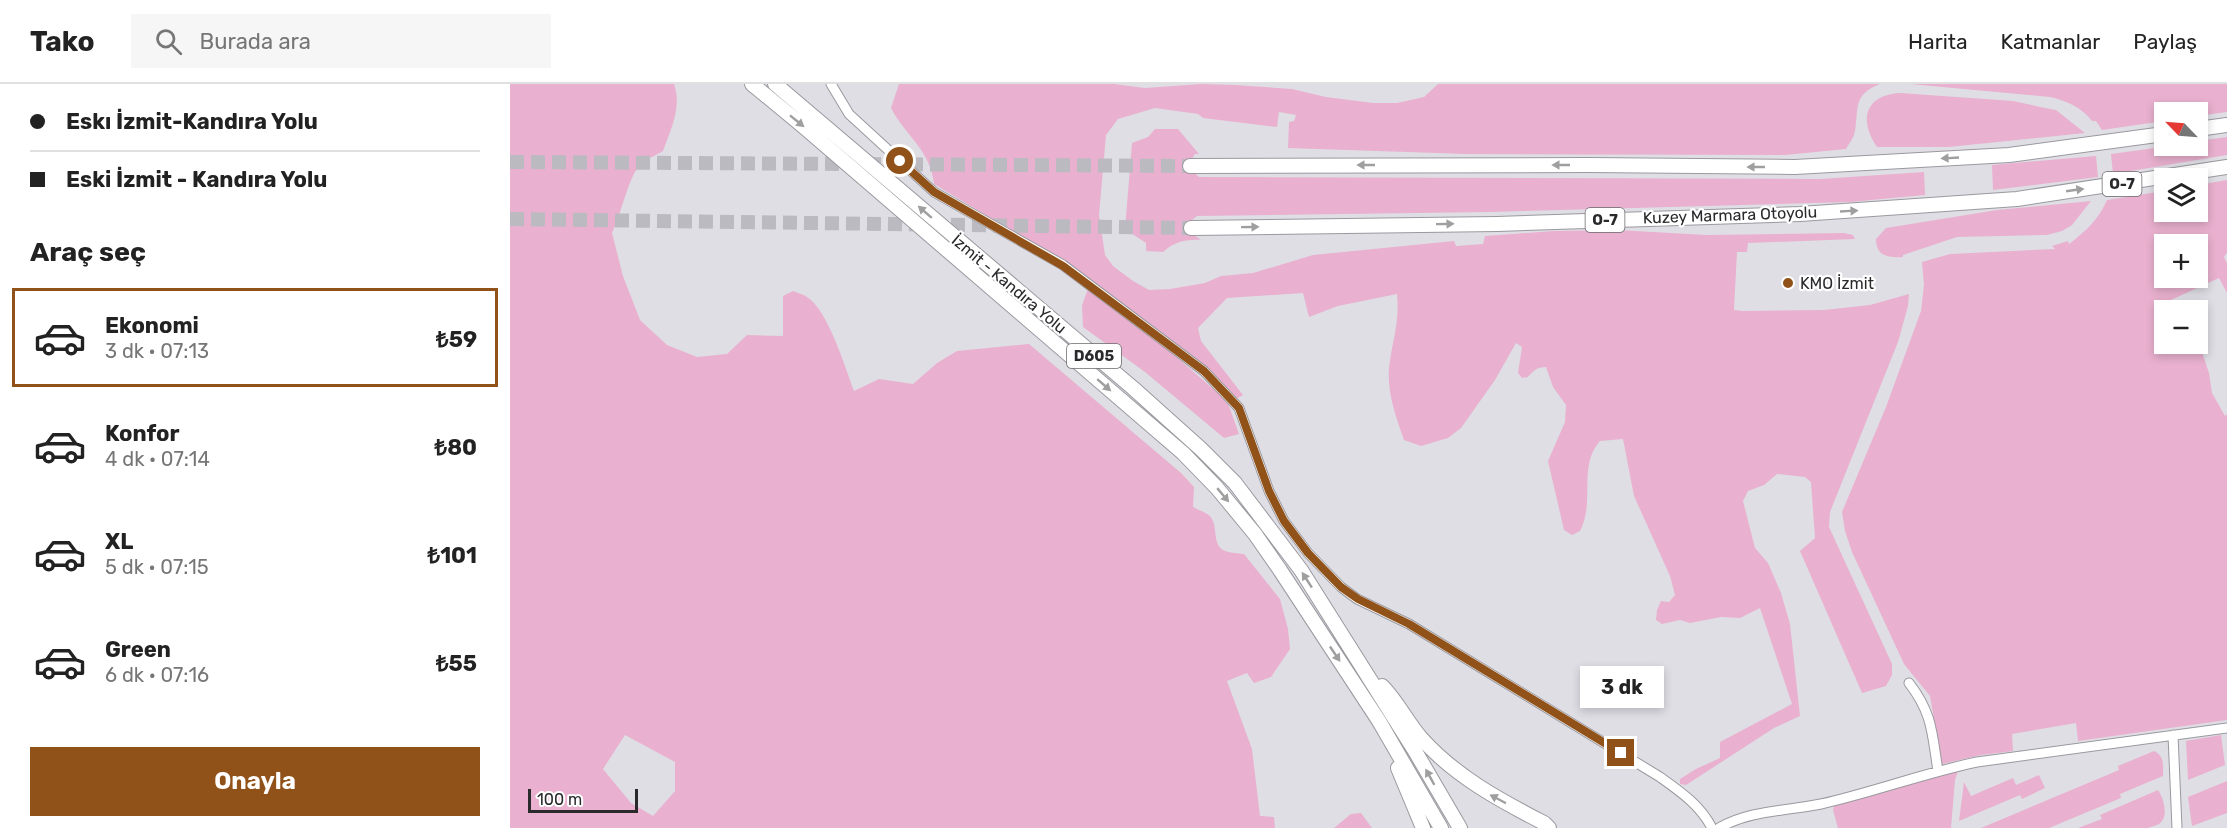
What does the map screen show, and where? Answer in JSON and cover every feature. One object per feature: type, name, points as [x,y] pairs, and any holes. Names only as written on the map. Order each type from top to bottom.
[{"type":"highway","points":[[752,84],[1183,453],[1217,488],[1255,534],[1380,721],[1441,828]]},
{"type":"highway","name":"İzmit - Kandıra Yolu","points":[[776,84],[1133,388],[1235,483],[1301,570],[1362,665]]},
{"type":"highway","points":[[2208,128],[2227,125]]},
{"type":"highway","points":[[1190,166],[1795,167],[2009,155],[2154,135]]},
{"type":"highway","name":"Kuzey Marmara Otoyolu","points":[[1191,228],[1497,224],[1800,214],[2017,199],[2227,167]]},
{"type":"highway","points":[[1362,665],[1460,828]]},
{"type":"highway","points":[[1362,665],[1392,696],[1420,737],[1436,753],[1486,792],[1544,823],[1549,828]]},
{"type":"highway","points":[[1380,721],[1423,828]]},
{"type":"street","points":[[831,84],[849,114],[934,192],[1063,266],[1204,371],[1239,408],[1251,444],[1284,521],[1308,553],[1341,587],[1358,599],[1409,624],[1660,777],[1682,792],[1700,809],[1712,828]]},
{"type":"street","points":[[1909,683],[1929,714],[1938,771]]},
{"type":"street","points":[[1719,828],[1764,812],[1824,803],[1977,762],[2227,728]]},
{"type":"street","points":[[2173,735],[2177,828]]},
{"type":"shaded area","points":[[510,84],[674,84],[676,110],[663,151],[644,161],[637,168],[612,233],[623,276],[640,320],[667,345],[697,357],[727,354],[747,335],[783,336],[783,296],[793,291],[807,297],[822,314],[835,340],[854,391],[879,379],[913,384],[937,363],[957,351],[1029,344],[1181,473],[1194,487],[1193,507],[1213,520],[1216,540],[1221,548],[1227,552],[1244,554],[1280,599],[1288,629],[1290,649],[1271,677],[1254,683],[1247,673],[1227,681],[1252,749],[1260,816],[1274,817],[1275,828],[510,828]],"holes":[[[625,735],[675,762],[675,791],[653,816],[631,803],[603,769]]]},
{"type":"shaded area","points":[[899,84],[1114,84],[1145,88],[1201,84],[1235,85],[1292,89],[1326,97],[1373,103],[1397,103],[1424,97],[1438,84],[1880,84],[1871,88],[1861,98],[1853,138],[1846,149],[1785,155],[1466,154],[1288,148],[1289,122],[1294,121],[1296,115],[1279,112],[1277,127],[1203,118],[1198,114],[1155,108],[1118,119],[1106,135],[1099,215],[1105,255],[1113,266],[1149,290],[1170,289],[1205,283],[1221,276],[1253,273],[1313,255],[1454,241],[1456,246],[1483,244],[1485,236],[1553,231],[1617,230],[1707,235],[1844,233],[1853,235],[1855,239],[1748,243],[1747,252],[1737,252],[1734,310],[1824,310],[1870,305],[1909,294],[1898,342],[1830,512],[1829,527],[1892,664],[1892,675],[1886,686],[1862,693],[1800,551],[1815,538],[1811,482],[1805,477],[1777,474],[1764,485],[1748,491],[1743,501],[1755,548],[1768,563],[1781,593],[1790,624],[1800,716],[1774,728],[1686,785],[1680,784],[1680,779],[1720,758],[1720,742],[1792,704],[1760,608],[1740,618],[1721,617],[1690,623],[1680,620],[1662,624],[1656,620],[1661,601],[1669,602],[1675,595],[1670,576],[1634,496],[1623,439],[1600,441],[1594,449],[1588,468],[1587,507],[1583,524],[1580,531],[1572,535],[1564,530],[1548,461],[1565,422],[1566,405],[1553,387],[1546,367],[1522,378],[1518,373],[1522,347],[1516,343],[1495,380],[1461,428],[1448,438],[1421,446],[1404,440],[1391,396],[1389,368],[1397,323],[1397,294],[1338,306],[1309,317],[1303,293],[1227,298],[1198,328],[1201,341],[1243,395],[1236,399],[1212,373],[1079,271],[934,184],[932,172],[923,153],[891,108]]},
{"type":"shaded area","points":[[1910,84],[2227,84],[2227,112],[2208,115],[2208,102],[2154,102],[2154,122],[2102,130],[2096,121],[2092,121],[2078,108],[2050,97]]},
{"type":"shaded area","points":[[1900,93],[2013,101],[2056,110],[2085,133],[1949,147],[1877,147],[1868,128],[1868,111],[1879,99]]},
{"type":"shaded area","points":[[1155,129],[1178,129],[1199,154],[1195,154],[1191,163],[1192,169],[1199,177],[1820,179],[1924,172],[1925,195],[1850,202],[1490,212],[1197,216],[1192,220],[1194,235],[1201,240],[1181,242],[1163,252],[1146,251],[1146,243],[1125,229],[1132,143],[1148,137]]},
{"type":"shaded area","points":[[2227,137],[2227,155],[2113,174],[2111,154],[2154,148],[2154,156],[2208,156],[2208,140]]},
{"type":"shaded area","points":[[2096,156],[2098,177],[1993,190],[1992,165]]},
{"type":"shaded area","points":[[2227,180],[2227,253],[2224,257],[2227,263],[2227,293],[2219,278],[2208,283],[2208,234],[2154,234],[2154,288],[2197,288],[2171,300],[2154,300],[2154,354],[2202,354],[2209,373],[2212,393],[2225,416],[2227,414],[2227,720],[2078,741],[2076,723],[2012,734],[2013,751],[1981,755],[1942,764],[1930,696],[1904,664],[1852,552],[1842,512],[1886,407],[1921,311],[1924,285],[1922,262],[1950,254],[2055,249],[2052,246],[2068,241],[2069,244],[2086,229],[2096,219],[2107,200],[2154,193],[2154,222],[2208,222],[2208,183]]},
{"type":"shaded area","points":[[2091,201],[2072,225],[2062,231],[2047,235],[1957,237],[1903,255],[1903,257],[1884,255],[1877,245],[1876,239],[1886,228],[1997,210]]},
{"type":"shaded area","points":[[1088,289],[1173,354],[1219,394],[1229,406],[1239,434],[1224,438],[1145,372],[1083,327],[1082,305]]},
{"type":"shaded area","points":[[2221,735],[2225,765],[2188,780],[2186,741]]},
{"type":"shaded area","points":[[2154,751],[2162,758],[2163,776],[2120,794],[2121,798],[2049,828],[1981,828],[2119,770],[2118,766]]},
{"type":"shaded area","points":[[1958,771],[1955,780],[1951,828],[1838,828],[1834,806]]},
{"type":"shaded area","points":[[2039,775],[2045,788],[2022,799],[2020,795],[1959,821],[1964,782],[1971,796],[2013,778],[2016,785]]},
{"type":"shaded area","points":[[2227,781],[2227,813],[2192,826],[2188,797]]},
{"type":"shaded area","points":[[2158,790],[2165,810],[2164,818],[2158,824],[2148,828],[2078,828],[2102,819],[2100,815]]},
{"type":"shaded area","points":[[1361,813],[1372,828],[1334,828],[1351,814]]},
{"type":"tunnel","points":[[510,162],[1190,166]]},
{"type":"tunnel","points":[[510,219],[1191,228]]},
{"type":"place","name":"KMO İzmit","points":[[1788,283]]},
{"type":"route","points":[[900,161],[934,192],[1063,266],[1204,371],[1239,408],[1269,491],[1284,521],[1308,553],[1341,587],[1358,599],[1409,624],[1621,753]]}]
